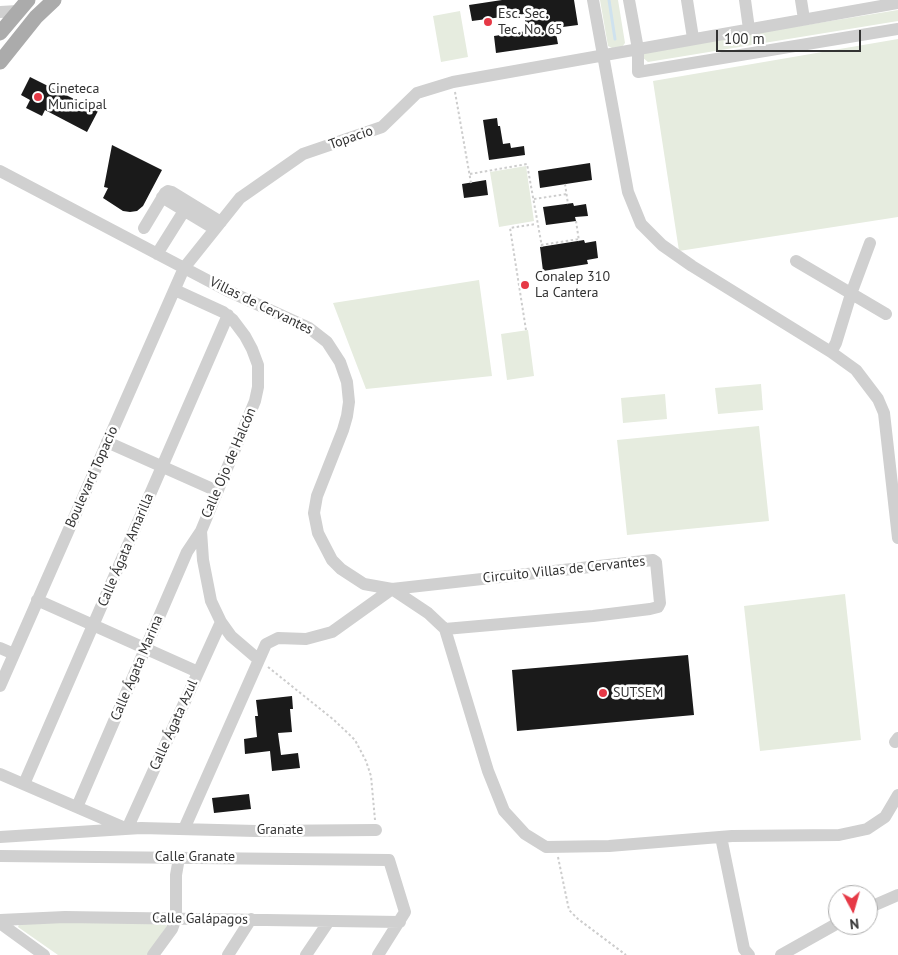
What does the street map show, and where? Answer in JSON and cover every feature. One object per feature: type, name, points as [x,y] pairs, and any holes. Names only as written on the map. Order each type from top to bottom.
[{"type":"main road","points":[[0,62],[36,17],[53,1]]},
{"type":"main road","points":[[0,34],[22,4]]},
{"type":"street","points":[[593,0],[628,192],[641,224],[662,245],[692,266],[831,352],[856,370],[878,399],[884,414],[898,538]]},
{"type":"street","points":[[629,0],[638,49],[638,72],[898,30]]},
{"type":"street","points":[[687,0],[693,38]]},
{"type":"street","points":[[745,0],[750,29]]},
{"type":"street","points":[[801,0],[804,19]]},
{"type":"street","points":[[638,49],[804,19],[860,5],[898,3]]},
{"type":"street","points":[[0,12],[22,4]]},
{"type":"street","name":"Topacio","points":[[184,268],[240,198],[303,154],[382,127],[416,93],[453,82],[638,49]]},
{"type":"street","name":"Villas de Cervantes","points":[[0,171],[226,290],[309,328],[327,342],[340,362],[347,382],[349,402],[348,416],[317,496],[314,513],[318,533],[332,560],[341,569],[364,584],[392,589],[428,613],[445,629]]},
{"type":"street","points":[[144,228],[164,193],[172,192],[187,206],[218,226]]},
{"type":"street","points":[[157,254],[187,206]]},
{"type":"street","points":[[831,352],[836,343],[851,294],[870,243]]},
{"type":"street","points":[[796,261],[886,314]]},
{"type":"street","name":"Boulevard Topacio","points":[[0,686],[184,268]]},
{"type":"street","name":"Calle Ojo de Halcón","points":[[175,290],[228,315],[239,326],[252,349],[258,366],[258,387],[255,401],[201,531],[206,584],[220,622],[231,636],[259,660]]},
{"type":"street","name":"Calle Ágata Amarilla","points":[[24,784],[228,315]]},
{"type":"street","points":[[107,442],[217,491]]},
{"type":"street","name":"Calle Ágata Marina","points":[[77,807],[187,552],[201,531]]},
{"type":"street","name":"Circuito Villas de Cervantes","points":[[392,589],[653,560],[656,562],[660,603],[658,607],[650,610],[445,629]]},
{"type":"street","points":[[184,830],[266,644],[278,638],[306,638],[332,632],[392,589]]},
{"type":"street","points":[[37,600],[198,672]]},
{"type":"street","name":"Calle Ágata Azul","points":[[127,829],[220,622]]},
{"type":"street","points":[[445,629],[488,771],[504,811],[525,834],[546,847],[609,846],[721,837],[839,835],[867,829],[885,817],[898,795]]},
{"type":"street","points":[[0,648],[14,654]]},
{"type":"street","points":[[0,774],[127,829]]},
{"type":"street","name":"Calle Granate","points":[[0,837],[127,829],[184,830]]},
{"type":"street","name":"Granate","points":[[184,830],[376,830]]},
{"type":"street","points":[[721,837],[744,949],[749,955]]},
{"type":"street","name":"Calle Granate","points":[[0,856],[389,860],[405,912],[400,922]]},
{"type":"street","points":[[153,955],[172,928],[176,918],[178,858]]},
{"type":"street","points":[[878,904],[898,895]]},
{"type":"street","name":"Calle Galápagos","points":[[0,921],[66,917],[400,922]]},
{"type":"street","points":[[228,955],[251,920]]},
{"type":"street","points":[[0,921],[44,955]]},
{"type":"street","points":[[306,955],[329,921]]},
{"type":"street","points":[[378,955],[400,922]]},
{"type":"street","points":[[781,955],[828,929]]},
{"type":"path","points":[[453,82],[471,182]]},
{"type":"path","points":[[470,174],[527,164],[541,246],[579,240],[576,221]]},
{"type":"path","points":[[565,184],[568,204]]},
{"type":"path","points":[[534,200],[567,194]]},
{"type":"path","points":[[526,330],[510,228],[538,224]]},
{"type":"path","points":[[259,660],[334,720],[355,740],[366,761],[371,776],[376,830]]},
{"type":"path","points":[[556,847],[569,910],[626,955]]},
{"type":"shaded area","points":[[600,0],[618,0],[625,43],[622,47],[612,48],[608,46]]},
{"type":"shaded area","points":[[898,10],[898,21],[648,62],[642,57],[646,51]]},
{"type":"shaded area","points":[[460,11],[468,57],[441,62],[433,16]]},
{"type":"shaded area","points":[[898,39],[898,217],[679,251],[653,81]]},
{"type":"shaded area","points":[[526,166],[534,221],[499,227],[490,172]]},
{"type":"shaded area","points":[[479,280],[492,376],[366,389],[333,303]]},
{"type":"shaded area","points":[[528,330],[534,376],[507,380],[501,334]]},
{"type":"shaded area","points":[[761,384],[763,410],[718,414],[715,388]]},
{"type":"shaded area","points":[[665,394],[667,419],[623,423],[621,398]]},
{"type":"shaded area","points":[[759,426],[769,521],[627,535],[617,440]]},
{"type":"shaded area","points":[[845,594],[861,740],[760,751],[744,606]]},
{"type":"shaded area","points":[[20,922],[165,923],[167,926],[147,955],[58,955],[18,927]]},
{"type":"building","points":[[502,0],[574,0],[578,25],[555,28],[558,44],[496,53],[494,36],[527,31],[524,14],[472,21],[469,5]]},
{"type":"building","points":[[30,77],[98,111],[87,132],[45,110],[42,116],[26,108],[30,100],[21,95]]},
{"type":"building","points":[[497,118],[503,144],[510,143],[511,148],[524,146],[525,155],[489,160],[483,120]]},
{"type":"building","points":[[112,145],[162,170],[143,206],[137,211],[123,211],[103,198],[108,188],[104,187]]},
{"type":"building","points":[[590,163],[592,180],[540,188],[538,171]]},
{"type":"building","points":[[486,180],[488,195],[464,198],[462,184]]},
{"type":"building","points":[[573,203],[574,206],[586,204],[588,216],[575,217],[576,221],[546,225],[543,207]]},
{"type":"building","points":[[584,240],[585,243],[596,241],[598,258],[587,260],[588,264],[543,271],[540,247]]},
{"type":"building","name":"SUTSEM","points":[[688,655],[694,715],[517,731],[512,670]]},
{"type":"building","points":[[292,696],[293,709],[290,709],[292,732],[278,733],[281,755],[298,753],[300,768],[272,771],[270,751],[245,754],[244,739],[257,737],[255,716],[258,716],[256,700]]},
{"type":"building","points":[[249,794],[251,809],[214,813],[212,798]]},
{"type":"waterway","points":[[609,0],[615,39]]},
{"type":"place","name":"Esc. Sec. Tec. No. 65","points":[[488,22]]},
{"type":"place","name":"Cineteca Municipal","points":[[38,97]]},
{"type":"place","name":"Conalep 310 La Cantera","points":[[525,285]]},
{"type":"place","name":"SUTSEM","points":[[603,693]]}]
